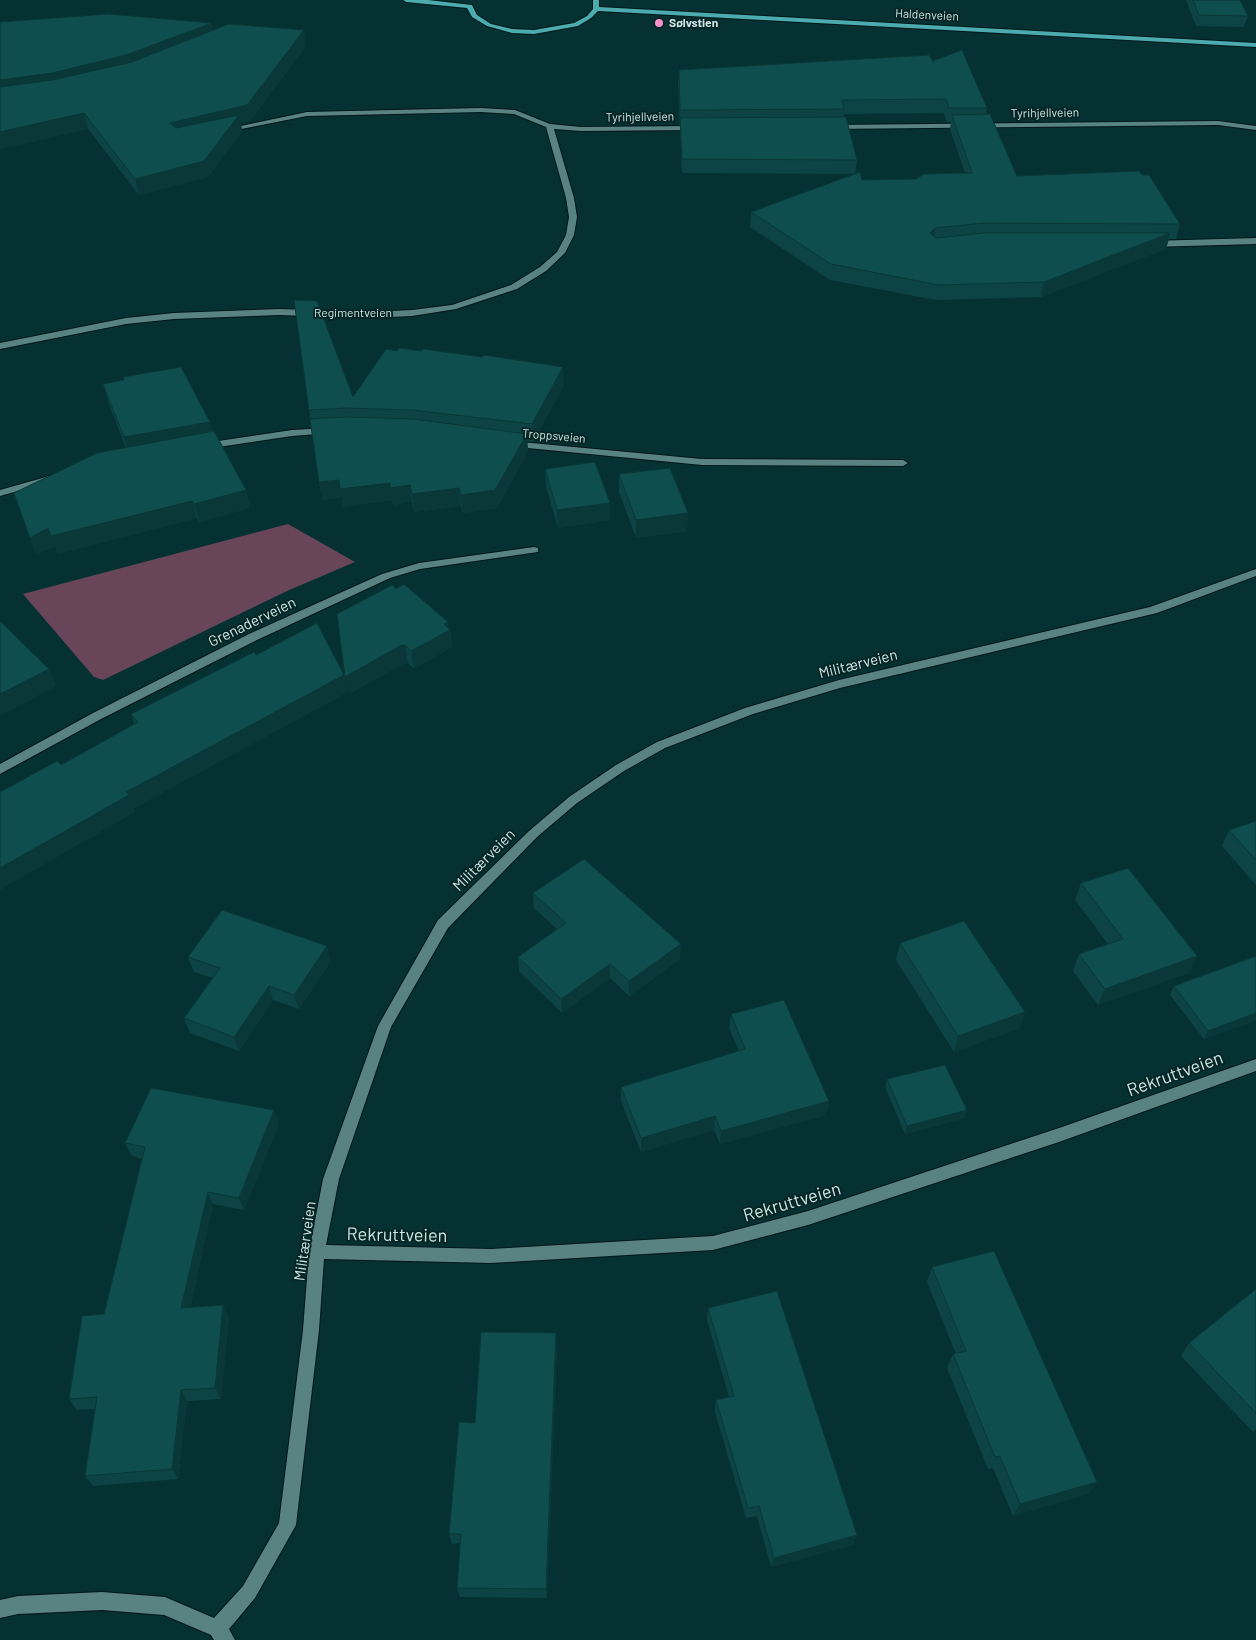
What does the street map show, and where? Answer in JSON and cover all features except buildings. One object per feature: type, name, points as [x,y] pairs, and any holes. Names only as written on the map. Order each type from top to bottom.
[{"type":"main road","points":[[406,0],[472,3],[474,16],[489,26],[512,31],[534,32],[576,25],[589,18],[596,9],[596,0]]},
{"type":"main road","name":"Haldenveien","points":[[596,9],[1256,44]]},
{"type":"street","name":"Tyrihjellveien","points":[[219,131],[307,114],[481,110],[515,112],[549,126],[581,129],[702,128]]},
{"type":"street","name":"Tyrihjellveien","points":[[820,127],[1218,123],[1256,128]]},
{"type":"street","name":"Regimentveien","points":[[0,346],[126,321],[174,316],[279,312],[372,315],[412,313],[453,307],[514,287],[542,269],[561,253],[570,235],[573,217],[570,198],[549,126]]},
{"type":"street","points":[[1140,244],[1256,241]]},
{"type":"street","points":[[197,448],[292,433],[340,431]]},
{"type":"street","name":"Troppsveien","points":[[497,443],[702,462],[902,463]]},
{"type":"street","points":[[0,493],[67,474]]},
{"type":"street","name":"Grenaderveien","points":[[0,770],[97,716],[253,636],[386,576],[419,566],[534,550]]},
{"type":"street","name":"Militærveien","points":[[221,1635],[249,1592],[287,1525],[310,1330],[317,1252],[331,1179],[385,1026],[443,924],[533,834],[573,800],[620,768],[661,745],[749,711],[839,684],[1153,610],[1256,572]]},
{"type":"street","name":"Rekruttveien","points":[[317,1252],[491,1256],[713,1243],[808,1218],[1059,1135],[1256,1065]]},
{"type":"street","points":[[0,1609],[18,1605],[102,1601],[165,1606],[221,1635]]},
{"type":"shaded area","points":[[288,524],[355,562],[287,591],[103,680],[94,677],[23,594]]},
{"type":"place","name":"Sølvstien","points":[[659,23]]}]
